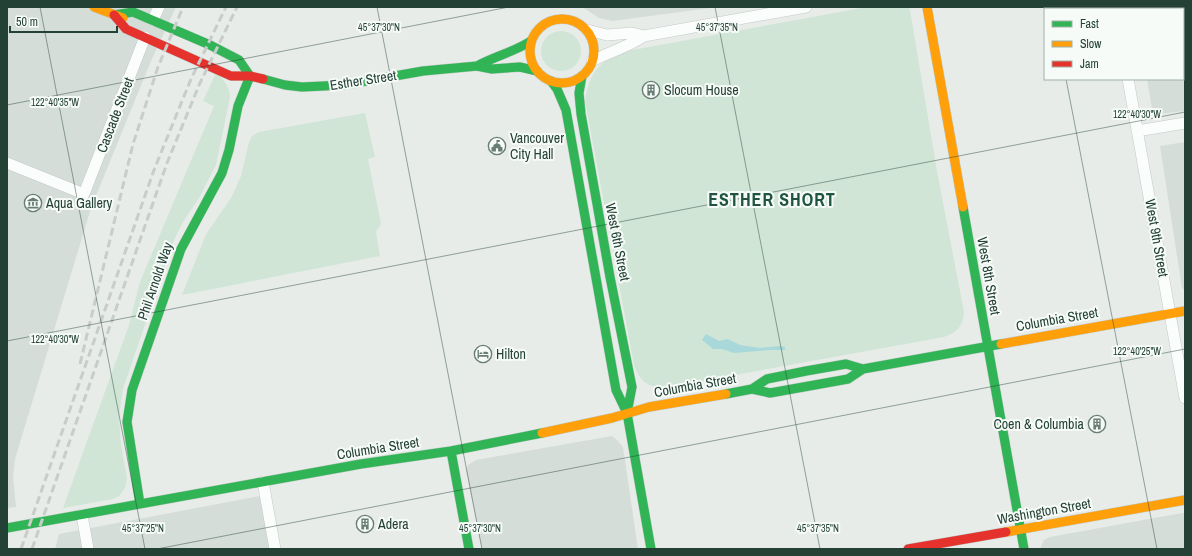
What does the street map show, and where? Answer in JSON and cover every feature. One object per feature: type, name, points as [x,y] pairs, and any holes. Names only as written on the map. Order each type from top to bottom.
[{"type":"street","name":"Esther Street","points":[[94,7],[114,15],[126,29],[230,76],[250,76],[285,85],[302,87],[344,85],[423,71],[477,66],[492,69],[520,67],[537,71]]},
{"type":"street","points":[[114,15],[136,24],[146,25],[153,20],[159,7]]},
{"type":"street","points":[[563,7],[571,20]]},
{"type":"street","points":[[587,30],[607,35],[632,33],[644,36],[806,7]]},
{"type":"street","name":"West 8th Street","points":[[927,7],[1024,549]]},
{"type":"street","points":[[541,26],[545,10]]},
{"type":"street","name":"Esther Street","points":[[114,15],[133,12],[210,45],[239,60],[250,76]]},
{"type":"street","points":[[557,18],[571,20],[580,24],[587,30],[592,39],[594,47],[592,61],[587,71],[577,79],[567,82],[551,81],[544,78],[537,71],[530,58],[529,50],[531,41],[536,31],[548,21],[557,18]]},
{"type":"street","points":[[592,61],[634,43],[644,36]]},
{"type":"street","name":"Cascade Street","points":[[7,163],[84,194],[145,37]]},
{"type":"street","name":"Esther Street","points":[[477,66],[490,58],[519,49],[531,41]]},
{"type":"street","name":"Phil Arnold Way","points":[[140,504],[127,422],[132,390],[188,232],[214,192],[221,174],[227,157],[239,102],[250,76]]},
{"type":"street","name":"West 6th Street","points":[[582,76],[579,93],[580,114],[632,387],[627,413]]},
{"type":"street","name":"West 9th Street","points":[[1128,80],[1185,398]]},
{"type":"street","name":"West 6th Street","points":[[551,81],[557,89],[566,110],[616,390],[627,413],[651,549]]},
{"type":"street","points":[[1138,131],[1185,123]]},
{"type":"street","name":"Columbia Street","points":[[7,528],[361,464],[451,451],[576,426],[649,407],[752,389],[770,393],[848,379],[863,369],[1185,310]]},
{"type":"street","name":"Columbia Street","points":[[752,389],[767,379],[806,371],[846,364],[863,369]]},
{"type":"street","points":[[451,451],[469,549]]},
{"type":"street","points":[[263,482],[275,549]]},
{"type":"street","name":"Washington Street","points":[[908,549],[1185,500]]},
{"type":"street","points":[[82,515],[88,549]]},
{"type":"shaded area","points":[[7,7],[176,7],[151,61],[91,208],[15,459],[13,477],[16,507],[7,508]]},
{"type":"shaded area","points":[[582,7],[718,7],[612,21],[599,18]]},
{"type":"shaded area","points":[[1185,7],[1185,111],[1160,114],[1152,109],[1147,80],[1184,80],[1184,8],[1134,8]]},
{"type":"shaded area","points":[[1185,142],[1185,291],[1182,288],[1160,146]]},
{"type":"shaded area","points":[[612,436],[623,447],[638,549],[482,549],[466,471],[468,465],[476,460]]},
{"type":"shaded area","points":[[260,496],[270,549],[55,549],[59,534]]},
{"type":"shaded area","points":[[1185,513],[1185,549],[1041,549],[1044,540],[1050,537]]},
{"type":"green space","points":[[867,7],[908,7],[910,10],[937,171],[964,312],[961,325],[956,331],[944,337],[663,388],[652,386],[644,382],[638,375],[634,365],[585,101],[589,82],[597,68],[610,58],[627,51]]},
{"type":"green space","points":[[565,31],[572,34],[578,40],[581,51],[580,59],[572,68],[565,71],[557,71],[550,68],[542,59],[541,47],[544,40],[553,32]]},
{"type":"green space","points":[[216,73],[226,84],[230,97],[216,165],[199,198],[183,222],[174,240],[123,389],[119,417],[121,445],[127,478],[126,485],[119,496],[113,499],[63,508],[129,325],[140,282],[214,106],[203,101]]},
{"type":"green space","points":[[365,113],[375,157],[368,159],[381,224],[376,232],[380,256],[182,295],[206,234],[231,198],[241,176],[249,142],[252,136],[259,132]]},
{"type":"water","points":[[706,334],[719,341],[728,339],[740,345],[760,348],[779,346],[785,347],[785,350],[734,353],[722,349],[713,349],[702,340]]},
{"type":"railway","points":[[80,364],[133,144],[158,67],[183,7]]},
{"type":"railway","points":[[21,549],[154,170],[191,79],[226,7]]},
{"type":"railway","points":[[32,549],[167,163],[200,83],[237,7]]},
{"type":"traffic: fast","points":[[114,15],[133,12],[210,45],[239,60],[250,76]]},
{"type":"traffic: fast","points":[[477,66],[531,41]]},
{"type":"traffic: fast","points":[[263,79],[285,85],[302,87],[344,85],[423,71],[477,66],[492,69],[520,67],[537,71]]},
{"type":"traffic: fast","points":[[140,504],[127,422],[132,390],[181,249],[222,173],[229,150],[238,106],[250,76]]},
{"type":"traffic: fast","points":[[582,76],[579,93],[581,114],[610,277],[632,387],[627,413]]},
{"type":"traffic: fast","points":[[551,81],[557,89],[566,110],[616,390],[627,413],[651,549]]},
{"type":"traffic: fast","points":[[963,207],[1024,549]]},
{"type":"traffic: fast","points":[[726,394],[752,389],[770,393],[848,379],[863,369],[1001,344]]},
{"type":"traffic: fast","points":[[752,389],[767,379],[806,371],[846,364],[863,369]]},
{"type":"traffic: fast","points":[[7,528],[361,464],[451,451],[542,433]]},
{"type":"traffic: fast","points":[[451,451],[469,549]]},
{"type":"traffic: slow","points":[[94,7],[123,18]]},
{"type":"traffic: slow","points":[[927,7],[963,207]]},
{"type":"traffic: slow","points":[[556,19],[568,19],[585,28],[592,39],[594,51],[592,63],[585,74],[568,83],[556,83],[544,78],[535,69],[530,57],[530,45],[535,33],[544,24],[556,19]]},
{"type":"traffic: slow","points":[[1001,344],[1185,311]]},
{"type":"traffic: slow","points":[[542,433],[612,418],[649,407],[726,394]]},
{"type":"traffic: slow","points":[[1006,532],[1185,500]]},
{"type":"traffic: jam","points":[[114,15],[126,29],[231,76],[250,76],[263,79]]},
{"type":"traffic: jam","points":[[908,549],[1006,532]]},
{"type":"place","name":"Slocum House","points":[[651,90]]},
{"type":"place","name":"Vancouver City Hall","points":[[497,146]]},
{"type":"place","name":"Aqua Gallery","points":[[33,203]]},
{"type":"place","name":"Hilton","points":[[483,354]]},
{"type":"place","name":"Coen & Columbia","points":[[1097,424]]},
{"type":"place","name":"Adera","points":[[365,524]]},
{"type":"district","name":"ESTHER SHORT","points":[[772,199]]}]
